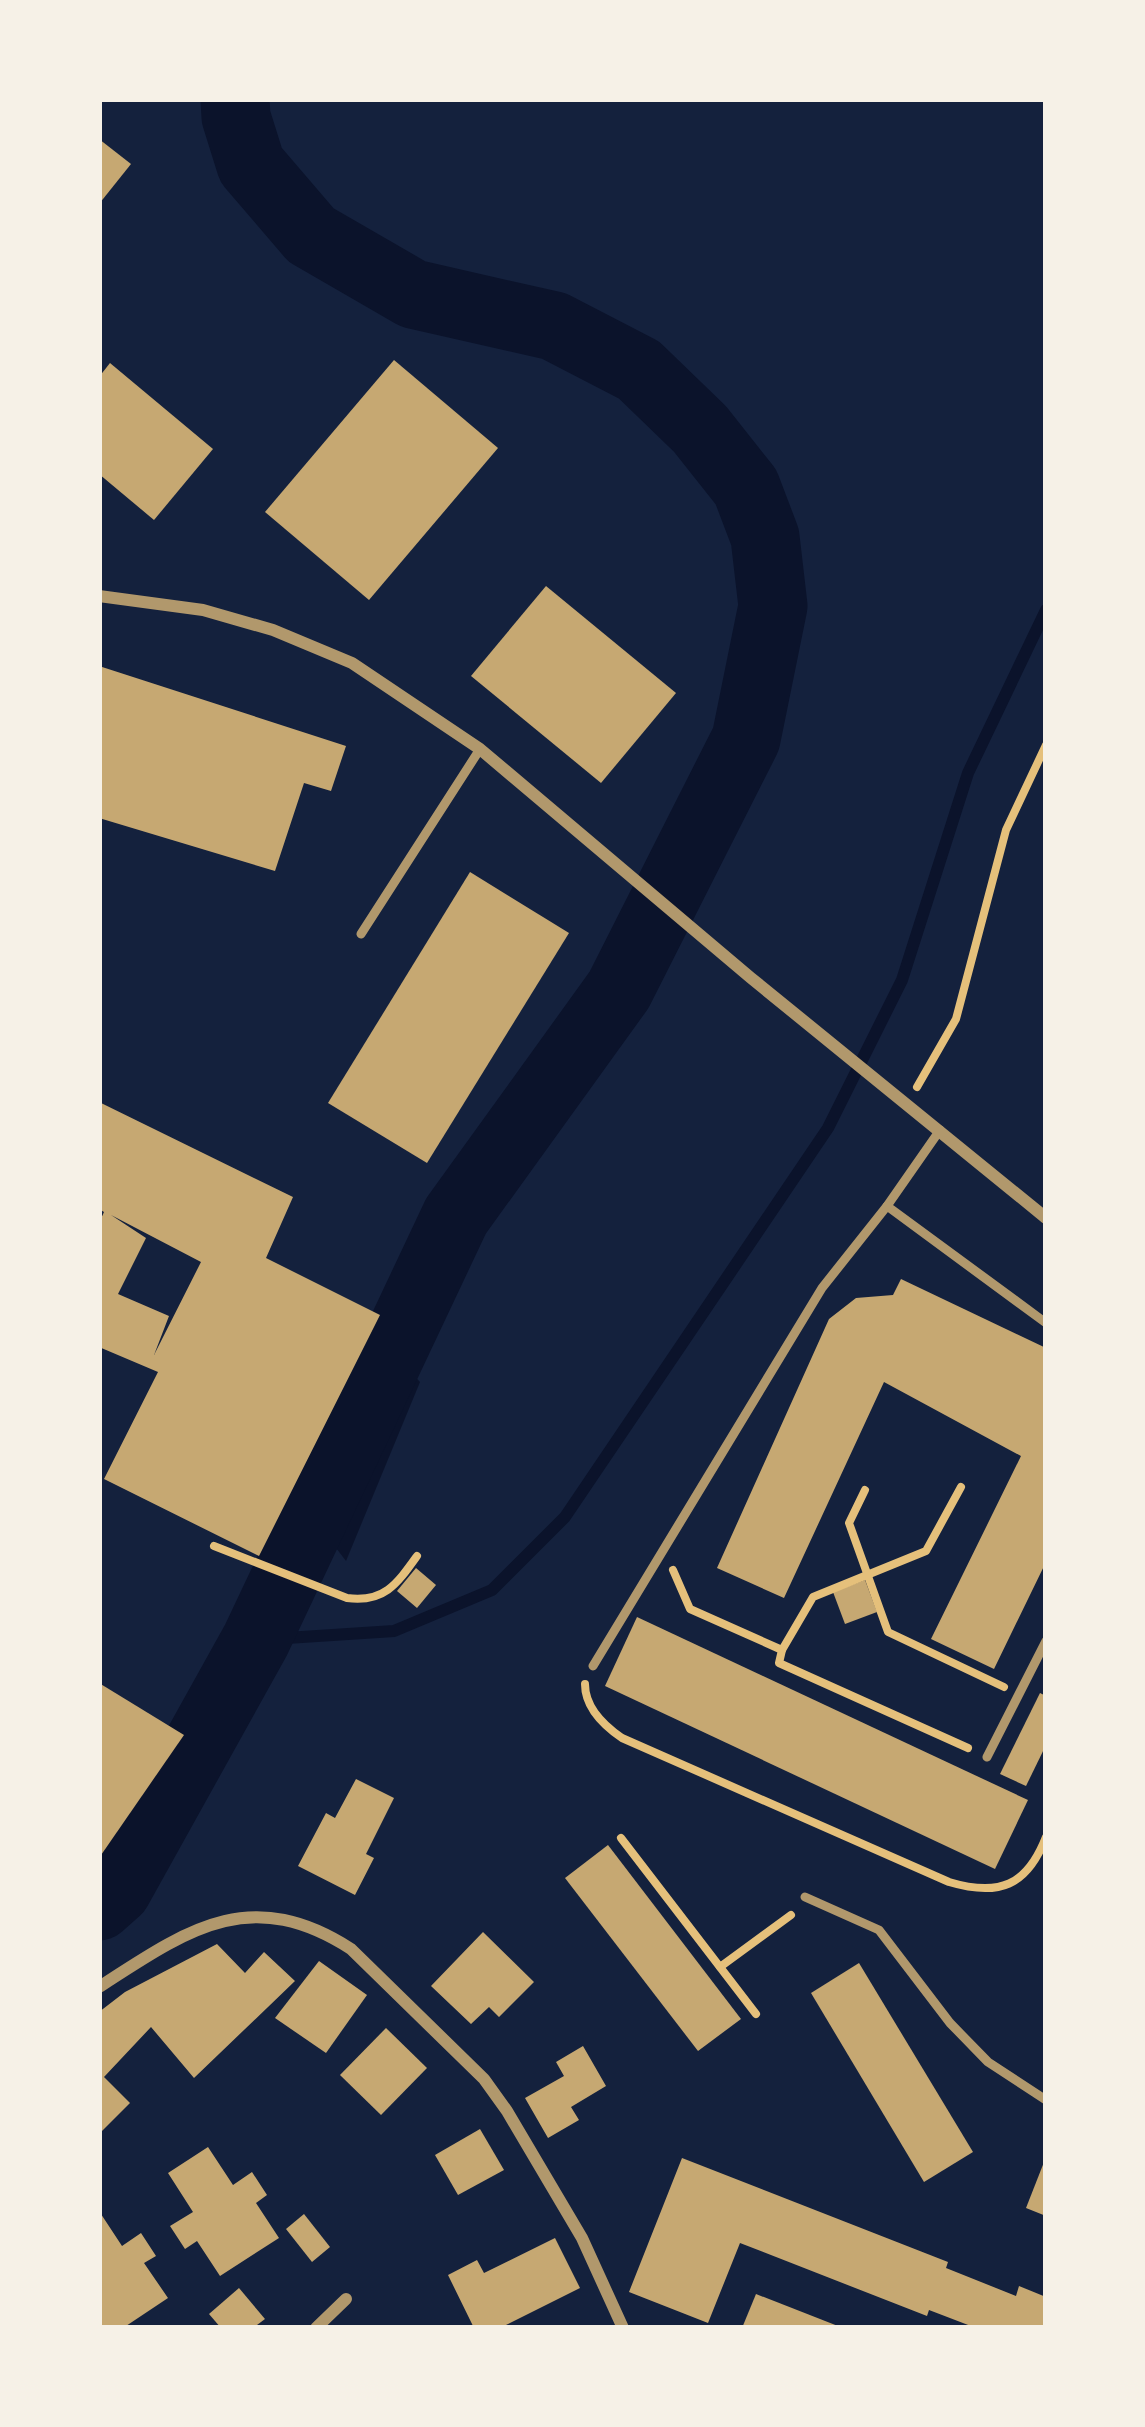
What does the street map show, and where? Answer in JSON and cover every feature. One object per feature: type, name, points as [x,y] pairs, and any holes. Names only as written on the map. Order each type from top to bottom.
[{"type":"street","points":[[99,596],[203,610],[273,629],[352,663],[481,749],[751,979],[1046,1218]]},
{"type":"street","points":[[99,1987],[178,1936],[240,1917],[274,1916],[327,1934],[351,1949],[484,2079],[507,2111],[582,2238],[623,2328]]},
{"type":"street","points":[[316,2328],[346,2300]]},
{"type":"lane","points":[[361,934],[481,749]]},
{"type":"lane","points":[[593,1666],[822,1288],[940,1130]]},
{"type":"lane","points":[[886,1206],[1046,1323]]},
{"type":"lane","points":[[987,1757],[1046,1641]]},
{"type":"lane","points":[[809,1898],[879,1930],[950,2023],[988,2062],[1046,2100]]},
{"type":"path","points":[[908,1104],[956,1019],[1006,830],[1046,745]]},
{"type":"path","points":[[961,1487],[926,1552],[813,1597],[779,1663],[987,1757]]},
{"type":"path","points":[[865,1490],[849,1523],[888,1632],[1019,1694]]},
{"type":"path","points":[[214,1546],[347,1598],[364,1600],[394,1587],[417,1556]]},
{"type":"path","points":[[663,1546],[690,1609],[782,1650]]},
{"type":"path","points":[[593,1666],[585,1699],[622,1738],[950,1882],[991,1890],[1026,1875],[1046,1837]]},
{"type":"path","points":[[621,1838],[756,2014]]},
{"type":"path","points":[[720,1966],[809,1898]]},
{"type":"water","points":[[378,1336],[420,1382],[346,1561],[307,1510]]},
{"type":"building","points":[[99,139],[131,164],[99,204]]},
{"type":"building","points":[[394,360],[498,448],[369,600],[265,512]]},
{"type":"building","points":[[110,363],[213,449],[154,520],[99,474],[99,377]]},
{"type":"building","points":[[546,586],[676,693],[601,783],[471,676]]},
{"type":"building","points":[[99,666],[346,746],[331,791],[304,783],[275,871],[99,818]]},
{"type":"building","points":[[470,872],[569,933],[427,1163],[328,1103]]},
{"type":"building","points":[[99,1102],[293,1197],[266,1258],[380,1315],[259,1556],[104,1479],[158,1372],[99,1347],[99,1223],[104,1212],[99,1209]],"holes":[[[111,1215],[201,1262],[154,1355],[169,1316],[118,1294],[146,1238]]]},
{"type":"building","points":[[901,1279],[1046,1348],[1046,1562],[994,1669],[931,1639],[1021,1456],[884,1382],[784,1598],[717,1568],[829,1319],[856,1298],[893,1295]]},
{"type":"building","points":[[416,1568],[436,1585],[417,1608],[397,1591]]},
{"type":"building","points":[[865,1580],[877,1612],[845,1624],[833,1592]]},
{"type":"building","points":[[637,1617],[1028,1800],[995,1869],[605,1686]]},
{"type":"building","points":[[99,1683],[184,1735],[99,1858]]},
{"type":"building","points":[[1040,1693],[1046,1696],[1046,1745],[1026,1786],[1000,1774]]},
{"type":"building","points":[[356,1779],[394,1798],[366,1854],[374,1858],[355,1895],[298,1866],[326,1813],[335,1818]]},
{"type":"building","points":[[608,1845],[741,2019],[698,2051],[565,1878]]},
{"type":"building","points":[[483,1932],[534,1982],[499,2017],[489,2007],[471,2024],[431,1986]]},
{"type":"building","points":[[217,1944],[245,1973],[264,1952],[295,1981],[194,2078],[151,2027],[104,2077],[130,2103],[99,2134],[99,2012],[125,1992]]},
{"type":"building","points":[[319,1961],[367,1995],[326,2053],[275,2018]]},
{"type":"building","points":[[859,1963],[973,2152],[924,2182],[811,1993]]},
{"type":"building","points":[[386,2028],[427,2068],[381,2115],[340,2075]]},
{"type":"building","points":[[583,2046],[606,2086],[571,2107],[579,2120],[548,2138],[525,2098],[564,2076],[556,2062]]},
{"type":"building","points":[[480,2129],[504,2170],[458,2195],[435,2155]]},
{"type":"building","points":[[208,2147],[233,2185],[252,2172],[267,2195],[256,2203],[279,2238],[220,2276],[197,2241],[185,2249],[170,2226],[193,2212],[168,2173]]},
{"type":"building","points":[[1046,2157],[1046,2216],[1026,2208]]},
{"type":"building","points":[[682,2158],[948,2262],[946,2268],[1016,2296],[1019,2286],[1046,2297],[1046,2328],[976,2328],[929,2310],[927,2316],[740,2243],[708,2323],[629,2292]]},
{"type":"building","points":[[99,2211],[122,2246],[141,2233],[156,2256],[144,2263],[168,2298],[123,2328],[103,2328],[99,2322]]},
{"type":"building","points":[[304,2214],[330,2247],[312,2262],[286,2229]]},
{"type":"building","points":[[555,2238],[580,2288],[500,2328],[474,2328],[448,2275],[477,2260],[484,2273]]},
{"type":"building","points":[[239,2288],[265,2319],[253,2328],[221,2328],[209,2314]]},
{"type":"building","points":[[756,2294],[843,2328],[742,2328]]},
{"type":"waterway","points":[[99,1906],[117,1890],[256,1640],[456,1216],[619,990],[746,739],[773,606],[765,537],[746,487],[700,429],[639,370],[554,326],[413,294],[311,235],[251,165],[235,99]]},
{"type":"waterway","points":[[256,1640],[394,1631],[492,1590],[565,1517],[828,1128],[902,980],[968,773],[1046,610]]}]
